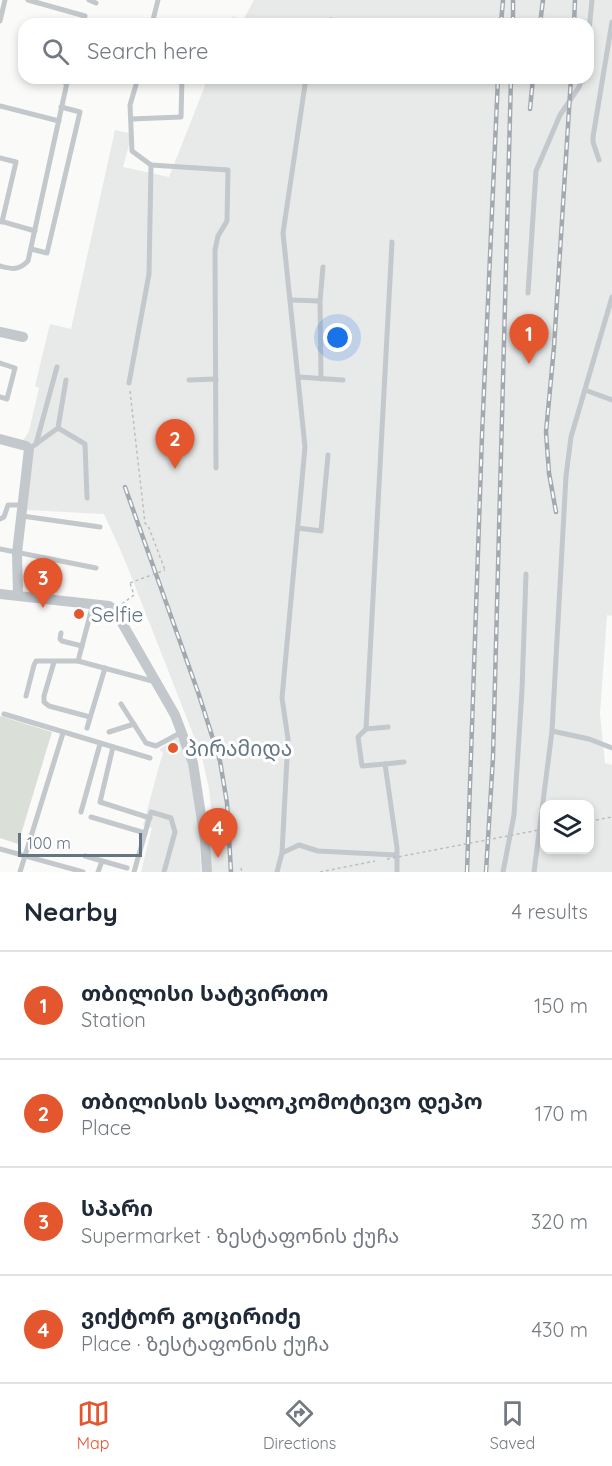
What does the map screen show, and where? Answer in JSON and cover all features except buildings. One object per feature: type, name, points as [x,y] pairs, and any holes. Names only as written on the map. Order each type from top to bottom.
[{"type":"street","points":[[0,332],[23,337]]},
{"type":"street","points":[[0,439],[32,446],[21,511],[17,553],[18,595]]},
{"type":"street","points":[[0,594],[110,606],[114,609],[175,715],[193,763],[205,841],[207,872]]},
{"type":"lane","points":[[0,21],[5,0]]},
{"type":"lane","points":[[28,0],[85,16],[84,18]]},
{"type":"lane","points":[[154,18],[158,0]]},
{"type":"lane","points":[[590,18],[592,0]]},
{"type":"lane","points":[[599,160],[593,137],[612,22]]},
{"type":"lane","points":[[0,266],[15,270],[28,261],[67,84]]},
{"type":"lane","points":[[136,84],[130,105],[132,151],[151,165],[228,170],[227,222],[218,236],[215,250],[216,468]]},
{"type":"lane","points":[[131,120],[182,117],[182,84]]},
{"type":"lane","points":[[277,872],[282,853],[288,739],[282,698],[305,447],[283,233],[305,84]]},
{"type":"lane","points":[[528,293],[536,171],[560,115],[580,84]]},
{"type":"lane","points":[[0,106],[59,122]]},
{"type":"lane","points":[[31,249],[47,253],[80,112],[61,107]]},
{"type":"lane","points":[[0,158],[16,162],[1,222],[35,231]]},
{"type":"lane","points":[[129,383],[149,274],[151,165]]},
{"type":"lane","points":[[366,729],[392,242]]},
{"type":"lane","points":[[321,379],[320,301],[323,267]]},
{"type":"lane","points":[[534,872],[552,731],[566,476],[571,437],[612,297]]},
{"type":"lane","points":[[291,300],[320,301]]},
{"type":"lane","points":[[0,363],[15,368],[7,399],[0,397]]},
{"type":"lane","points":[[32,446],[57,367]]},
{"type":"lane","points":[[299,377],[344,380]]},
{"type":"lane","points":[[32,446],[58,428],[66,380]]},
{"type":"lane","points":[[189,380],[216,380]]},
{"type":"lane","points":[[585,390],[612,400]]},
{"type":"lane","points":[[58,428],[85,444],[87,498]]},
{"type":"lane","points":[[298,528],[321,531],[328,455]]},
{"type":"lane","points":[[0,519],[4,517],[8,505],[21,511],[100,527]]},
{"type":"lane","points":[[0,549],[96,568]]},
{"type":"lane","points":[[503,872],[515,804],[526,574]]},
{"type":"lane","points":[[78,661],[93,604]]},
{"type":"lane","points":[[60,633],[62,641],[82,646]]},
{"type":"lane","points":[[26,696],[35,662],[78,661],[156,682]]},
{"type":"lane","points":[[54,662],[44,702],[49,706],[90,717]]},
{"type":"lane","points":[[87,728],[105,668]]},
{"type":"lane","points":[[121,704],[146,743],[152,746],[182,732]]},
{"type":"lane","points":[[4,714],[150,758]]},
{"type":"lane","points":[[109,732],[134,724]]},
{"type":"lane","points":[[388,727],[366,729],[358,737],[362,766],[404,762]]},
{"type":"lane","points":[[552,731],[590,739],[612,748]]},
{"type":"lane","points":[[20,872],[63,733]]},
{"type":"lane","points":[[81,812],[100,744]]},
{"type":"lane","points":[[112,747],[100,802],[150,818]]},
{"type":"lane","points":[[385,764],[397,848],[397,872]]},
{"type":"lane","points":[[134,872],[151,813],[171,818],[176,832],[164,872]]},
{"type":"lane","points":[[91,817],[145,833]]},
{"type":"lane","points":[[282,853],[299,845],[318,852],[396,855]]},
{"type":"lane","points":[[0,849],[83,872]]},
{"type":"lane","points":[[85,856],[127,868]]},
{"type":"lane","points":[[98,872],[102,861]]},
{"type":"path","points":[[114,609],[134,595],[130,583],[165,570],[145,523],[129,383]]},
{"type":"path","points":[[594,820],[612,817]]},
{"type":"path","points":[[387,859],[540,830]]},
{"type":"path","points":[[320,872],[381,860]]},
{"type":"path","points":[[241,868],[242,872]]},
{"type":"shaded area","points":[[254,0],[612,0],[612,616],[607,615],[600,714],[605,763],[612,765],[612,872],[211,872],[210,842],[214,835],[209,789],[202,757],[124,558],[104,514],[26,510],[32,454],[22,442],[29,431],[39,388],[35,386],[50,324],[71,329],[115,130],[132,134],[123,167],[169,177],[206,84],[594,84],[594,18],[244,18]]},
{"type":"shaded area","points":[[0,716],[52,732],[18,844],[0,838]]},
{"type":"shaded area","points":[[177,737],[188,758],[200,842],[201,872],[141,872],[152,828],[143,825],[163,752],[159,750]]},
{"type":"railway","points":[[502,18],[503,0]]},
{"type":"railway","points":[[513,0],[513,18]]},
{"type":"railway","points":[[541,18],[543,0]]},
{"type":"railway","points":[[574,18],[575,0]]},
{"type":"railway","points":[[467,872],[482,435],[498,84]]},
{"type":"railway","points":[[486,872],[493,757],[511,84]]},
{"type":"railway","points":[[530,109],[532,84]]},
{"type":"railway","points":[[556,512],[549,473],[546,432],[554,347],[571,84]]},
{"type":"railway","points":[[125,487],[220,761],[227,803],[231,872]]},
{"type":"place","name":"თბილისი სატვირთო","points":[[529,364]]},
{"type":"place","name":"თბილისის სალოკომოტივო დეპო","points":[[175,469]]},
{"type":"place","name":"სპარი","points":[[43,608]]},
{"type":"place","name":"Selfie","points":[[79,614]]},
{"type":"place","name":"პირამიდა","points":[[173,748]]},
{"type":"place","name":"ვიქტორ გოცირიძე","points":[[218,858]]}]
